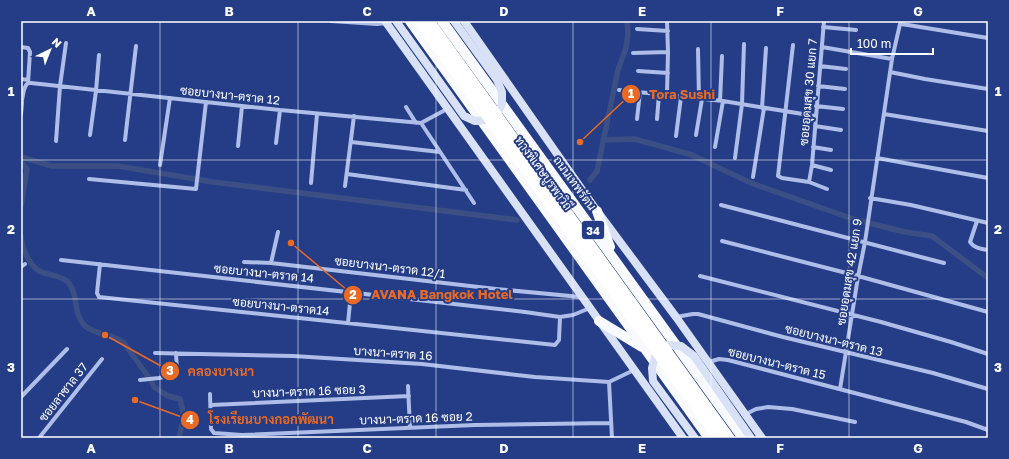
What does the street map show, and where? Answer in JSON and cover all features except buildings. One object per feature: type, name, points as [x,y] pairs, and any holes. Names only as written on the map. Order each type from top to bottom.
[{"type":"highway","name":"34","points":[[410,21],[709,438]]},
{"type":"highway","name":"ทางพิเศษบูรพาวิถี","points":[[419,21],[719,438]]},
{"type":"highway","name":"ทางพิเศษบูรพาวิถี","points":[[429,21],[729,438]]},
{"type":"highway","name":"ถนนเทพรัตน","points":[[442,21],[743,438]]},
{"type":"highway","points":[[597,211],[613,258]]},
{"type":"highway","points":[[599,321],[646,349]]},
{"type":"main road","points":[[396,21],[464,116],[475,121],[486,120],[496,114],[502,104],[502,92],[497,80],[454,21]]},
{"type":"main road","name":"ถนนเทพรัตน","points":[[464,21],[597,211],[676,317],[762,438]]},
{"type":"main road","points":[[386,22],[683,438]]},
{"type":"main road","points":[[695,438],[653,380],[652,368],[656,354],[668,345],[681,346],[694,356],[751,438]]},
{"type":"street","points":[[331,21],[378,24],[386,22]]},
{"type":"street","points":[[667,21],[667,94]]},
{"type":"street","name":"ซอยอุดมสุข 30 แยก 7","points":[[809,182],[812,165],[824,21]]},
{"type":"street","name":"ซอยอุดมสุข 42 แยก 9","points":[[840,389],[867,230],[870,198],[892,59],[900,24],[988,38]]},
{"type":"street","points":[[823,27],[856,30]]},
{"type":"street","points":[[637,29],[668,32]]},
{"type":"street","points":[[56,141],[60,86],[66,43]]},
{"type":"street","points":[[735,158],[742,104],[744,44]]},
{"type":"street","points":[[793,45],[784,111],[778,176],[782,178],[809,182],[827,189]]},
{"type":"street","points":[[125,140],[136,46]]},
{"type":"street","points":[[822,47],[892,59]]},
{"type":"street","points":[[21,48],[28,48],[30,52],[28,81],[25,86],[21,102],[21,114]]},
{"type":"street","points":[[753,177],[763,108],[766,48]]},
{"type":"street","points":[[696,135],[700,98],[698,49]]},
{"type":"street","points":[[633,53],[668,52]]},
{"type":"street","points":[[90,135],[99,55]]},
{"type":"street","points":[[715,147],[721,101],[722,56]]},
{"type":"street","points":[[820,66],[846,69]]},
{"type":"street","points":[[638,71],[668,73]]},
{"type":"street","points":[[890,72],[988,89]]},
{"type":"street","name":"ซอยบางนา-ตราด 12","points":[[21,79],[96,91],[416,123],[421,123],[448,109]]},
{"type":"street","points":[[818,86],[845,89]]},
{"type":"street","points":[[619,90],[700,98],[816,116]]},
{"type":"street","points":[[637,119],[640,92]]},
{"type":"street","points":[[657,119],[659,94]]},
{"type":"street","points":[[676,136],[682,97]]},
{"type":"street","points":[[160,165],[170,98]]},
{"type":"street","points":[[89,179],[196,189],[206,102]]},
{"type":"street","points":[[238,146],[242,106]]},
{"type":"street","points":[[816,106],[843,110]]},
{"type":"street","points":[[406,107],[416,123]]},
{"type":"street","points":[[276,143],[280,110]]},
{"type":"street","points":[[311,183],[317,114]]},
{"type":"street","points":[[884,114],[988,131]]},
{"type":"street","points":[[345,186],[354,116]]},
{"type":"street","points":[[421,123],[474,203]]},
{"type":"street","points":[[815,126],[841,130]]},
{"type":"street","points":[[351,142],[440,152]]},
{"type":"street","points":[[813,147],[831,150]]},
{"type":"street","points":[[877,158],[988,178]]},
{"type":"street","points":[[812,165],[831,170]]},
{"type":"street","points":[[347,174],[466,190]]},
{"type":"street","points":[[870,198],[911,205],[988,223]]},
{"type":"street","points":[[721,204],[944,263]]},
{"type":"street","points":[[977,221],[970,242],[979,248],[988,250]]},
{"type":"street","points":[[272,263],[278,232]]},
{"type":"street","points":[[722,241],[858,276],[988,312]]},
{"type":"street","name":"ซอยบางนา-ตราด 14","points":[[61,260],[560,317]]},
{"type":"street","name":"ซอยบางนา-ตราด 12/1","points":[[244,262],[272,263],[582,297]]},
{"type":"street","name":"ซอยบางนา-ตราด14","points":[[100,264],[97,293],[99,297],[555,345],[559,340],[560,317]]},
{"type":"street","points":[[700,276],[852,315],[944,340],[988,354]]},
{"type":"street","points":[[348,323],[351,293]]},
{"type":"street","points":[[560,317],[573,315],[590,308]]},
{"type":"street","name":"ซอยบางนา-ตราด 13","points":[[676,317],[698,314],[988,389]]},
{"type":"street","points":[[21,397],[67,349]]},
{"type":"street","name":"บางนา-ตราด 16","points":[[155,353],[293,356],[422,364],[535,377],[608,382]]},
{"type":"street","points":[[140,380],[174,375],[177,372],[176,353]]},
{"type":"street","name":"ซอยลาซาล 37","points":[[40,438],[102,359]]},
{"type":"street","name":"ซอยบางนา-ตราด 15","points":[[708,362],[719,359],[728,360],[966,422],[988,430]]},
{"type":"street","points":[[612,438],[608,382],[634,370]]},
{"type":"street","points":[[408,386],[410,428]]},
{"type":"street","name":"บางนา-ตราด 16 ซอย 2","points":[[210,394],[212,432],[242,436],[475,425],[611,423]]},
{"type":"street","name":"บางนา-ตราด 16 ซอย 3","points":[[211,405],[409,396]]},
{"type":"street","points":[[745,414],[756,409],[768,407],[792,409],[855,422]]},
{"type":"waterway","points":[[590,180],[597,171],[618,70],[626,48],[628,34],[627,21]]},
{"type":"waterway","points":[[603,140],[634,139],[692,155],[751,183],[853,219],[905,232],[932,236],[988,278]]},
{"type":"waterway","points":[[21,157],[52,166],[118,166],[213,182],[517,220]]},
{"type":"waterway","points":[[21,162],[27,169],[21,206]]},
{"type":"waterway","points":[[21,236],[23,247],[31,263],[39,271],[64,279],[71,286],[78,315],[85,326],[124,343],[150,379],[154,387],[168,396],[180,399],[184,416],[179,438]]},
{"type":"place","name":"Tora Sushi","points":[[580,142]]},
{"type":"place","name":"AVANA Bangkok Hotel","points":[[291,243]]},
{"type":"place","name":"คลองบางนา","points":[[105,335]]},
{"type":"place","name":"โรงเรียนบางกอกพัฒนา","points":[[135,400]]}]
